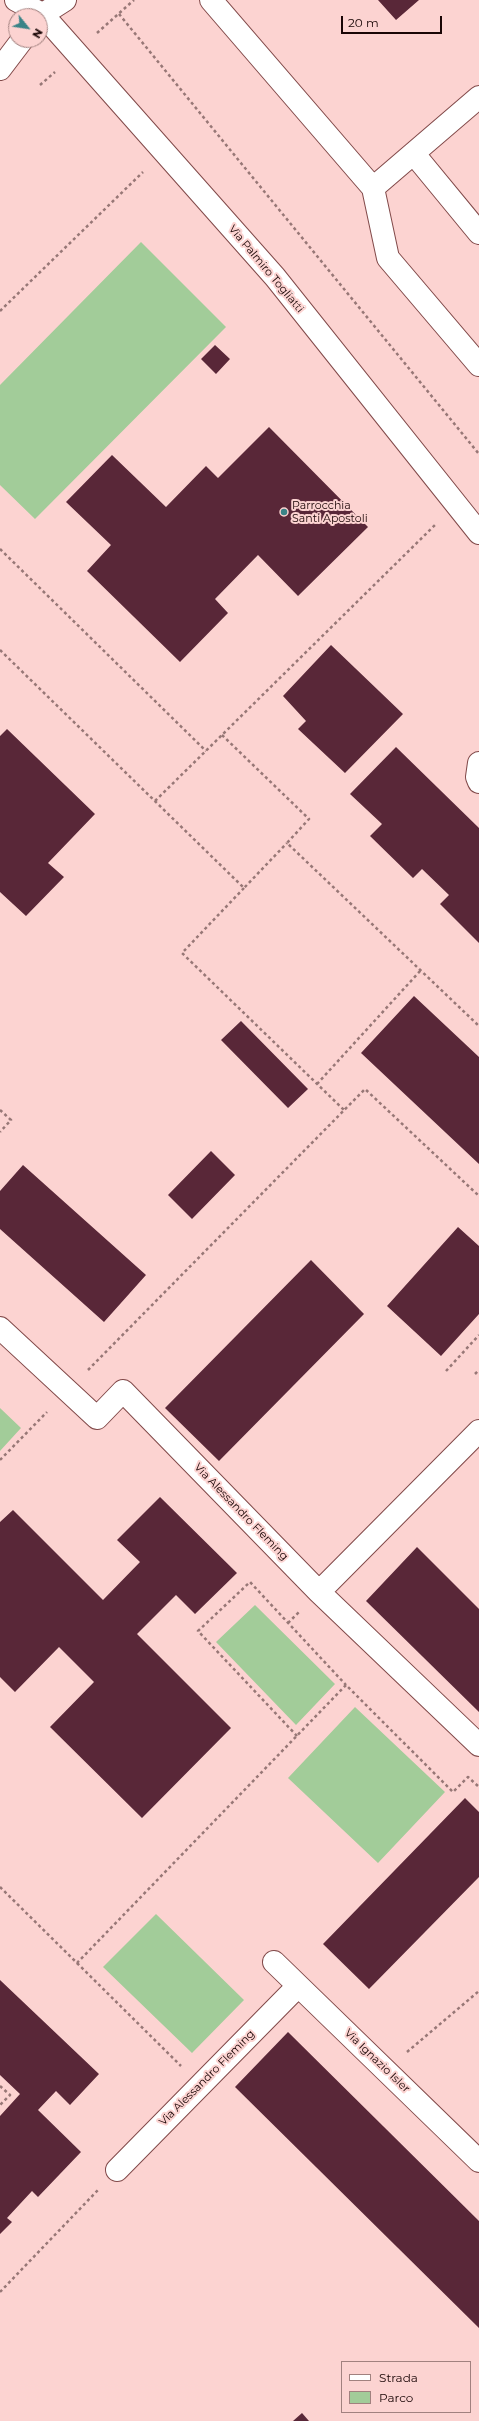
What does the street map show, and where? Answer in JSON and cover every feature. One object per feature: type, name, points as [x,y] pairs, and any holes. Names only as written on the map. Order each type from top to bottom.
[{"type":"street","points":[[16,0],[29,8]]},
{"type":"street","points":[[48,11],[65,0]]},
{"type":"street","points":[[211,0],[373,188],[388,258],[479,365]]},
{"type":"street","name":"Via Palmiro Togliatti","points":[[48,23],[275,277],[479,533]]},
{"type":"street","points":[[0,69],[16,48]]},
{"type":"street","points":[[373,188],[479,97]]},
{"type":"street","points":[[414,154],[479,233]]},
{"type":"street","points":[[479,763],[477,776],[479,782]]},
{"type":"street","name":"Via Alessandro Fleming","points":[[0,1328],[97,1418],[123,1391],[319,1592]]},
{"type":"street","points":[[479,1431],[319,1592],[479,1745]]},
{"type":"street","name":"Via Ignazio Isler","points":[[274,1962],[387,2069],[479,2161]]},
{"type":"street","name":"Via Alessandro Fleming","points":[[117,2170],[298,1986]]},
{"type":"path","points":[[119,14],[479,454]]},
{"type":"path","points":[[0,311],[164,152]]},
{"type":"path","points":[[155,801],[456,504]]},
{"type":"path","points":[[0,549],[206,751]]},
{"type":"path","points":[[0,650],[244,888]]},
{"type":"path","points":[[222,735],[309,819],[182,952],[344,1110]]},
{"type":"path","points":[[287,843],[479,1026]]},
{"type":"path","points":[[317,1084],[421,970]]},
{"type":"path","points":[[0,1460],[365,1088],[479,1196]]},
{"type":"path","points":[[0,1110],[11,1120],[0,1132]]},
{"type":"path","points":[[446,1371],[479,1335]]},
{"type":"path","points":[[475,1374],[479,1370]]},
{"type":"path","points":[[297,1736],[198,1631],[250,1582],[346,1686],[453,1792],[468,1777],[479,1787]]},
{"type":"path","points":[[77,1963],[346,1686]]},
{"type":"path","points":[[0,1887],[200,2085]]},
{"type":"path","points":[[387,2069],[479,1991]]},
{"type":"path","points":[[0,2086],[10,2095],[0,2105]]},
{"type":"path","points":[[0,2292],[117,2170]]},
{"type":"green space","points":[[141,242],[226,327],[35,519],[0,485],[0,385]]},
{"type":"green space","points":[[0,1408],[21,1428],[0,1451]]},
{"type":"green space","points":[[255,1605],[335,1684],[296,1725],[216,1642]]},
{"type":"green space","points":[[355,1707],[445,1792],[378,1863],[288,1778]]},
{"type":"green space","points":[[156,1914],[244,2000],[192,2053],[103,1967]]},
{"type":"building","points":[[378,0],[419,0],[396,20]]},
{"type":"building","points":[[215,345],[230,359],[216,374],[201,359]]},
{"type":"building","points":[[269,427],[368,527],[298,596],[258,555],[215,599],[228,613],[180,662],[87,571],[111,545],[66,502],[112,455],[166,507],[206,466],[218,478]]},
{"type":"building","points":[[331,645],[403,714],[345,773],[298,729],[306,721],[283,696]]},
{"type":"building","points":[[7,729],[95,814],[48,863],[64,877],[26,916],[0,892],[0,736]]},
{"type":"building","points":[[396,747],[479,828],[479,943],[440,904],[449,895],[422,869],[413,878],[370,836],[382,824],[350,794]]},
{"type":"building","points":[[414,996],[479,1057],[479,1164],[361,1053]]},
{"type":"building","points":[[241,1021],[308,1089],[288,1108],[221,1040]]},
{"type":"building","points":[[211,1151],[235,1175],[192,1219],[168,1195]]},
{"type":"building","points":[[23,1165],[146,1275],[104,1322],[0,1229],[0,1191]]},
{"type":"building","points":[[458,1227],[479,1246],[479,1314],[441,1356],[387,1306]]},
{"type":"building","points":[[311,1260],[364,1314],[219,1461],[165,1408]]},
{"type":"building","points":[[160,1497],[237,1573],[195,1614],[176,1595],[137,1634],[231,1728],[142,1818],[50,1727],[94,1682],[59,1647],[15,1692],[0,1677],[0,1522],[13,1510],[103,1600],[140,1562],[117,1540]]},
{"type":"building","points":[[417,1547],[479,1609],[479,1712],[366,1601]]},
{"type":"building","points":[[465,1798],[479,1812],[479,1877],[369,1989],[323,1944]]},
{"type":"building","points":[[0,1980],[99,2074],[70,2105],[56,2091],[38,2110],[81,2152],[38,2197],[32,2191],[7,2218],[12,2222],[0,2234],[0,2116],[20,2094],[0,2075]]},
{"type":"building","points":[[288,2032],[479,2221],[479,2328],[235,2087]]},
{"type":"building","points":[[302,2413],[309,2421],[293,2421]]},
{"type":"place","name":"Parrocchia Santi Apostoli","points":[[284,512]]}]
